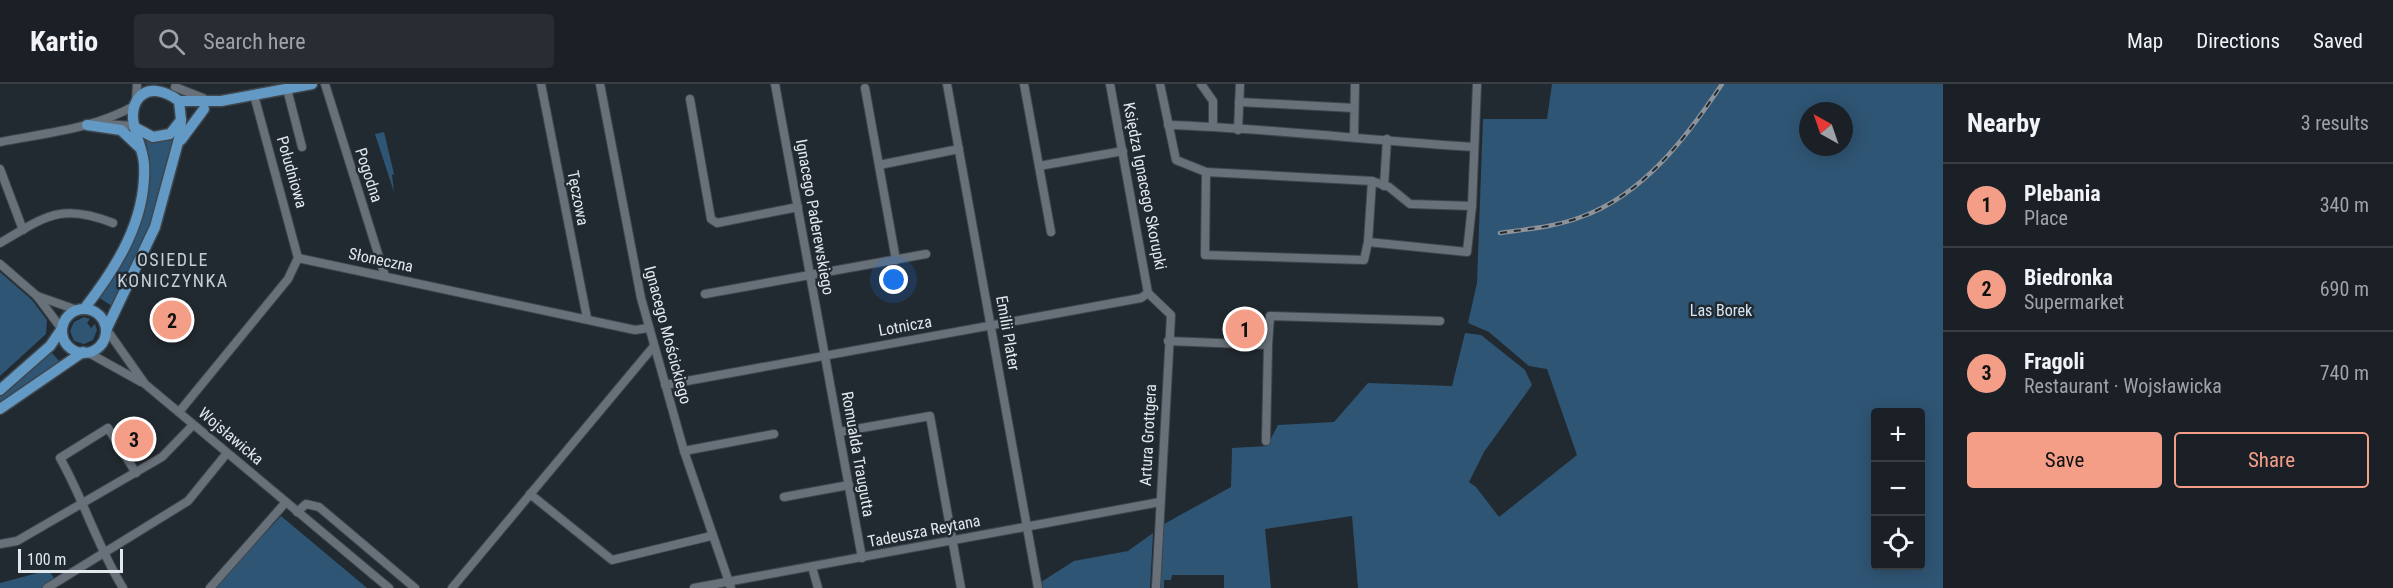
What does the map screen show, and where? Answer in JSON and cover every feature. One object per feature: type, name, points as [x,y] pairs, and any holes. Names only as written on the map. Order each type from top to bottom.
[{"type":"main road","points":[[0,390],[50,346],[65,318],[80,310],[119,257],[136,223],[144,185],[142,150],[135,127],[135,104],[146,92],[156,90],[179,101],[218,101],[312,84]]},
{"type":"main road","points":[[0,409],[85,352],[101,345],[153,233],[178,146],[181,120],[179,101]]},
{"type":"main road","points":[[135,127],[148,136],[160,137],[173,131],[181,120],[218,101]]},
{"type":"main road","points":[[178,146],[204,109]]},
{"type":"main road","points":[[87,125],[122,130],[142,150]]},
{"type":"main road","points":[[80,310],[98,314],[107,329]]},
{"type":"main road","points":[[61,329],[69,346],[85,352]]},
{"type":"street","points":[[0,142],[87,125],[116,116],[135,104],[137,84]]},
{"type":"street","name":"Pogodna","points":[[325,84],[386,276]]},
{"type":"street","name":"Tęczowa","points":[[541,84],[587,318]]},
{"type":"street","name":"Ignacego Mościckiego","points":[[600,84],[648,328],[711,536],[730,585]]},
{"type":"street","name":"Ignacego Paderewskiego","points":[[776,84],[825,356]]},
{"type":"street","name":"Emilii Plater","points":[[947,84],[1038,588]]},
{"type":"street","points":[[1024,84],[1051,232]]},
{"type":"street","name":"Księdza Ignacego Skorupki","points":[[1110,84],[1148,293]]},
{"type":"street","points":[[1160,84],[1176,160],[1206,172],[1372,181],[1384,186],[1410,204],[1472,206]]},
{"type":"street","points":[[1201,84],[1214,101],[1213,126]]},
{"type":"street","points":[[1238,130],[1240,84]]},
{"type":"street","points":[[1354,136],[1355,84]]},
{"type":"street","points":[[1368,242],[1467,252],[1472,206],[1477,84]]},
{"type":"street","points":[[174,86],[179,101]]},
{"type":"street","points":[[174,86],[194,96],[218,101]]},
{"type":"street","points":[[865,88],[896,260]]},
{"type":"street","points":[[287,89],[302,147]]},
{"type":"street","name":"Południowa","points":[[254,95],[298,258]]},
{"type":"street","points":[[690,99],[711,219],[717,223],[798,207]]},
{"type":"street","points":[[1239,102],[1354,108]]},
{"type":"street","points":[[87,125],[116,123],[135,127]]},
{"type":"street","points":[[1168,125],[1354,136],[1474,147]]},
{"type":"street","points":[[1384,186],[1387,139]]},
{"type":"street","points":[[879,165],[959,149]]},
{"type":"street","points":[[1039,166],[1123,150]]},
{"type":"street","points":[[0,169],[23,230]]},
{"type":"street","points":[[1206,172],[1205,255],[1364,260],[1368,242],[1372,181]]},
{"type":"street","points":[[0,243],[41,220],[70,211],[113,223]]},
{"type":"street","points":[[705,294],[926,254]]},
{"type":"street","points":[[179,412],[288,279],[298,258]]},
{"type":"street","name":"Słoneczna","points":[[298,258],[587,318],[634,330],[648,328]]},
{"type":"street","points":[[0,264],[37,296],[61,329]]},
{"type":"street","name":"Lotnicza","points":[[665,385],[1140,298],[1148,293]]},
{"type":"street","name":"Artura Grottgera","points":[[1148,293],[1171,315],[1156,588]]},
{"type":"street","points":[[37,296],[80,310]]},
{"type":"street","points":[[1266,441],[1270,316],[1440,321]]},
{"type":"street","name":"Wojsławicka","points":[[107,329],[145,384]]},
{"type":"street","points":[[1168,341],[1268,345]]},
{"type":"street","points":[[452,588],[654,346]]},
{"type":"street","name":"Wojsławicka","points":[[85,352],[145,384],[389,588]]},
{"type":"street","name":"Romualda Traugutta","points":[[825,356],[862,558]]},
{"type":"street","points":[[839,432],[930,416],[961,588]]},
{"type":"street","points":[[0,544],[17,541],[162,457],[193,425]]},
{"type":"street","points":[[123,588],[103,555],[84,504],[60,458],[108,428],[136,473]]},
{"type":"street","points":[[684,451],[774,434]]},
{"type":"street","points":[[47,588],[188,501],[227,453]]},
{"type":"street","points":[[784,497],[849,485]]},
{"type":"street","points":[[530,494],[612,560],[711,536]]},
{"type":"street","points":[[210,588],[286,502]]},
{"type":"street","name":"Tadeusza Reytana","points":[[694,588],[730,585],[812,567],[1160,502]]},
{"type":"street","points":[[297,512],[306,504],[320,507],[415,588]]},
{"type":"street","points":[[812,567],[818,588]]},
{"type":"green space","name":"Las Borek","points":[[1552,84],[1943,84],[1943,588],[1358,588],[1352,516],[1265,529],[1271,588],[1224,588],[1224,575],[1172,575],[1171,580],[1164,580],[1164,588],[1160,588],[1164,524],[1231,487],[1232,448],[1267,446],[1278,425],[1334,422],[1368,383],[1452,386],[1465,333],[1481,335],[1525,370],[1532,385],[1484,452],[1469,482],[1476,487],[1499,517],[1577,455],[1547,369],[1529,366],[1489,332],[1468,323],[1477,283],[1483,119],[1547,119]]},
{"type":"green space","points":[[384,132],[394,174],[392,175],[394,192],[375,134]]},
{"type":"green space","points":[[175,134],[156,214],[112,306],[98,297],[131,241],[146,202],[149,160],[145,138]]},
{"type":"green space","points":[[0,272],[32,300],[47,320],[46,334],[0,376]]},
{"type":"green space","points":[[84,317],[90,319],[87,323],[91,328],[95,324],[97,330],[93,340],[84,344],[74,341],[70,331],[74,322]]},
{"type":"green space","points":[[51,352],[61,363],[0,405],[0,396]]},
{"type":"green space","points":[[281,516],[367,588],[214,588]]},
{"type":"green space","points":[[1153,533],[1150,588],[1038,588],[1038,584],[1074,561],[1128,551]]},
{"type":"green space","points":[[49,570],[55,580],[41,588],[0,588],[0,583]]},
{"type":"railway","points":[[1500,233],[1541,227],[1581,217],[1624,194],[1662,162],[1694,124],[1722,84]]},
{"type":"place","name":"Biedronka","points":[[172,320]]},
{"type":"place","name":"Plebania","points":[[1245,329]]},
{"type":"place","name":"Fragoli","points":[[134,439]]},
{"type":"district","name":"OSIEDLE KONICZYNKA","points":[[173,270]]}]
